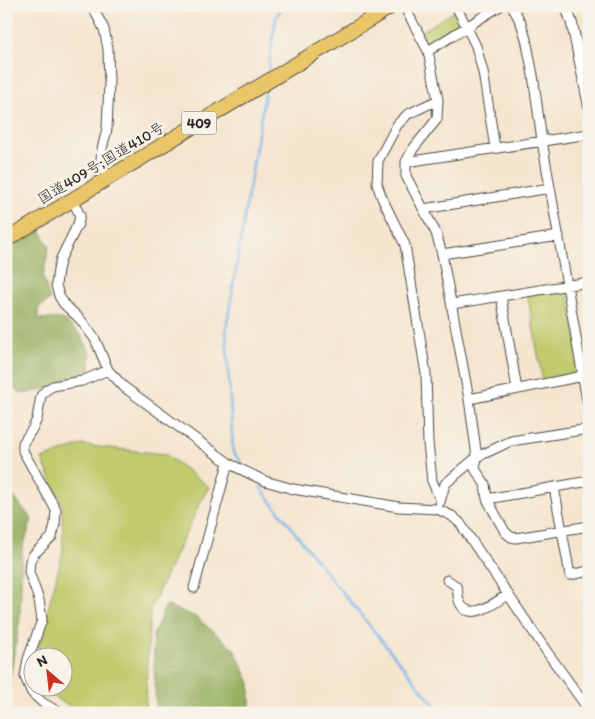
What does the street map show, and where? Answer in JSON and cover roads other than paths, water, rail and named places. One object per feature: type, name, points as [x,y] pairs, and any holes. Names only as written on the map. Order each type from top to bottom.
[{"type":"highway","name":"国道409号;国道410号","points":[[6,240],[392,6]]},
{"type":"street","points":[[92,6],[104,28],[108,49],[107,129],[101,159],[107,179]]},
{"type":"street","points":[[404,6],[428,51],[438,100],[437,119],[413,149],[406,162],[406,176],[436,233],[442,254],[469,399],[476,456],[475,469],[485,484],[488,500],[511,538],[589,526]]},
{"type":"street","points":[[456,6],[476,46],[483,72],[495,148]]},
{"type":"street","points":[[428,51],[500,6]]},
{"type":"street","points":[[512,6],[522,23],[533,75],[542,141],[589,412]]},
{"type":"street","points":[[566,6],[572,24],[589,106]]},
{"type":"street","points":[[438,100],[408,114],[397,125],[378,161],[377,184],[405,245],[426,374],[428,443],[432,481],[440,499]]},
{"type":"street","points":[[406,162],[589,134]]},
{"type":"street","points":[[424,209],[550,188]]},
{"type":"street","points":[[72,200],[80,215],[78,224],[61,258],[56,285],[59,296],[95,339],[108,370],[124,387],[228,463],[265,482],[293,489],[399,507],[437,509],[452,516],[460,523],[589,710]]},
{"type":"street","points":[[442,254],[559,236]]},
{"type":"street","points":[[452,304],[589,282]]},
{"type":"street","points":[[501,296],[517,389]]},
{"type":"street","points":[[60,713],[42,703],[32,693],[25,677],[28,660],[42,620],[40,600],[29,572],[30,561],[34,554],[52,537],[56,524],[56,510],[23,451],[23,443],[37,419],[41,396],[46,390],[54,386],[82,381],[108,370]]},
{"type":"street","points":[[469,399],[583,376]]},
{"type":"street","points":[[437,509],[445,484],[476,456],[512,441],[589,429]]},
{"type":"street","points":[[194,588],[228,463]]},
{"type":"street","points":[[488,500],[589,481]]},
{"type":"street","points":[[554,487],[570,575],[589,572]]},
{"type":"street","points":[[447,580],[456,585],[459,601],[469,611],[488,608],[508,594]]},
{"type":"waterway","points":[[268,71],[276,17],[283,6]]},
{"type":"waterway","points":[[242,463],[233,452],[226,330],[265,92]]},
{"type":"waterway","points":[[260,487],[325,571],[441,713]]}]
